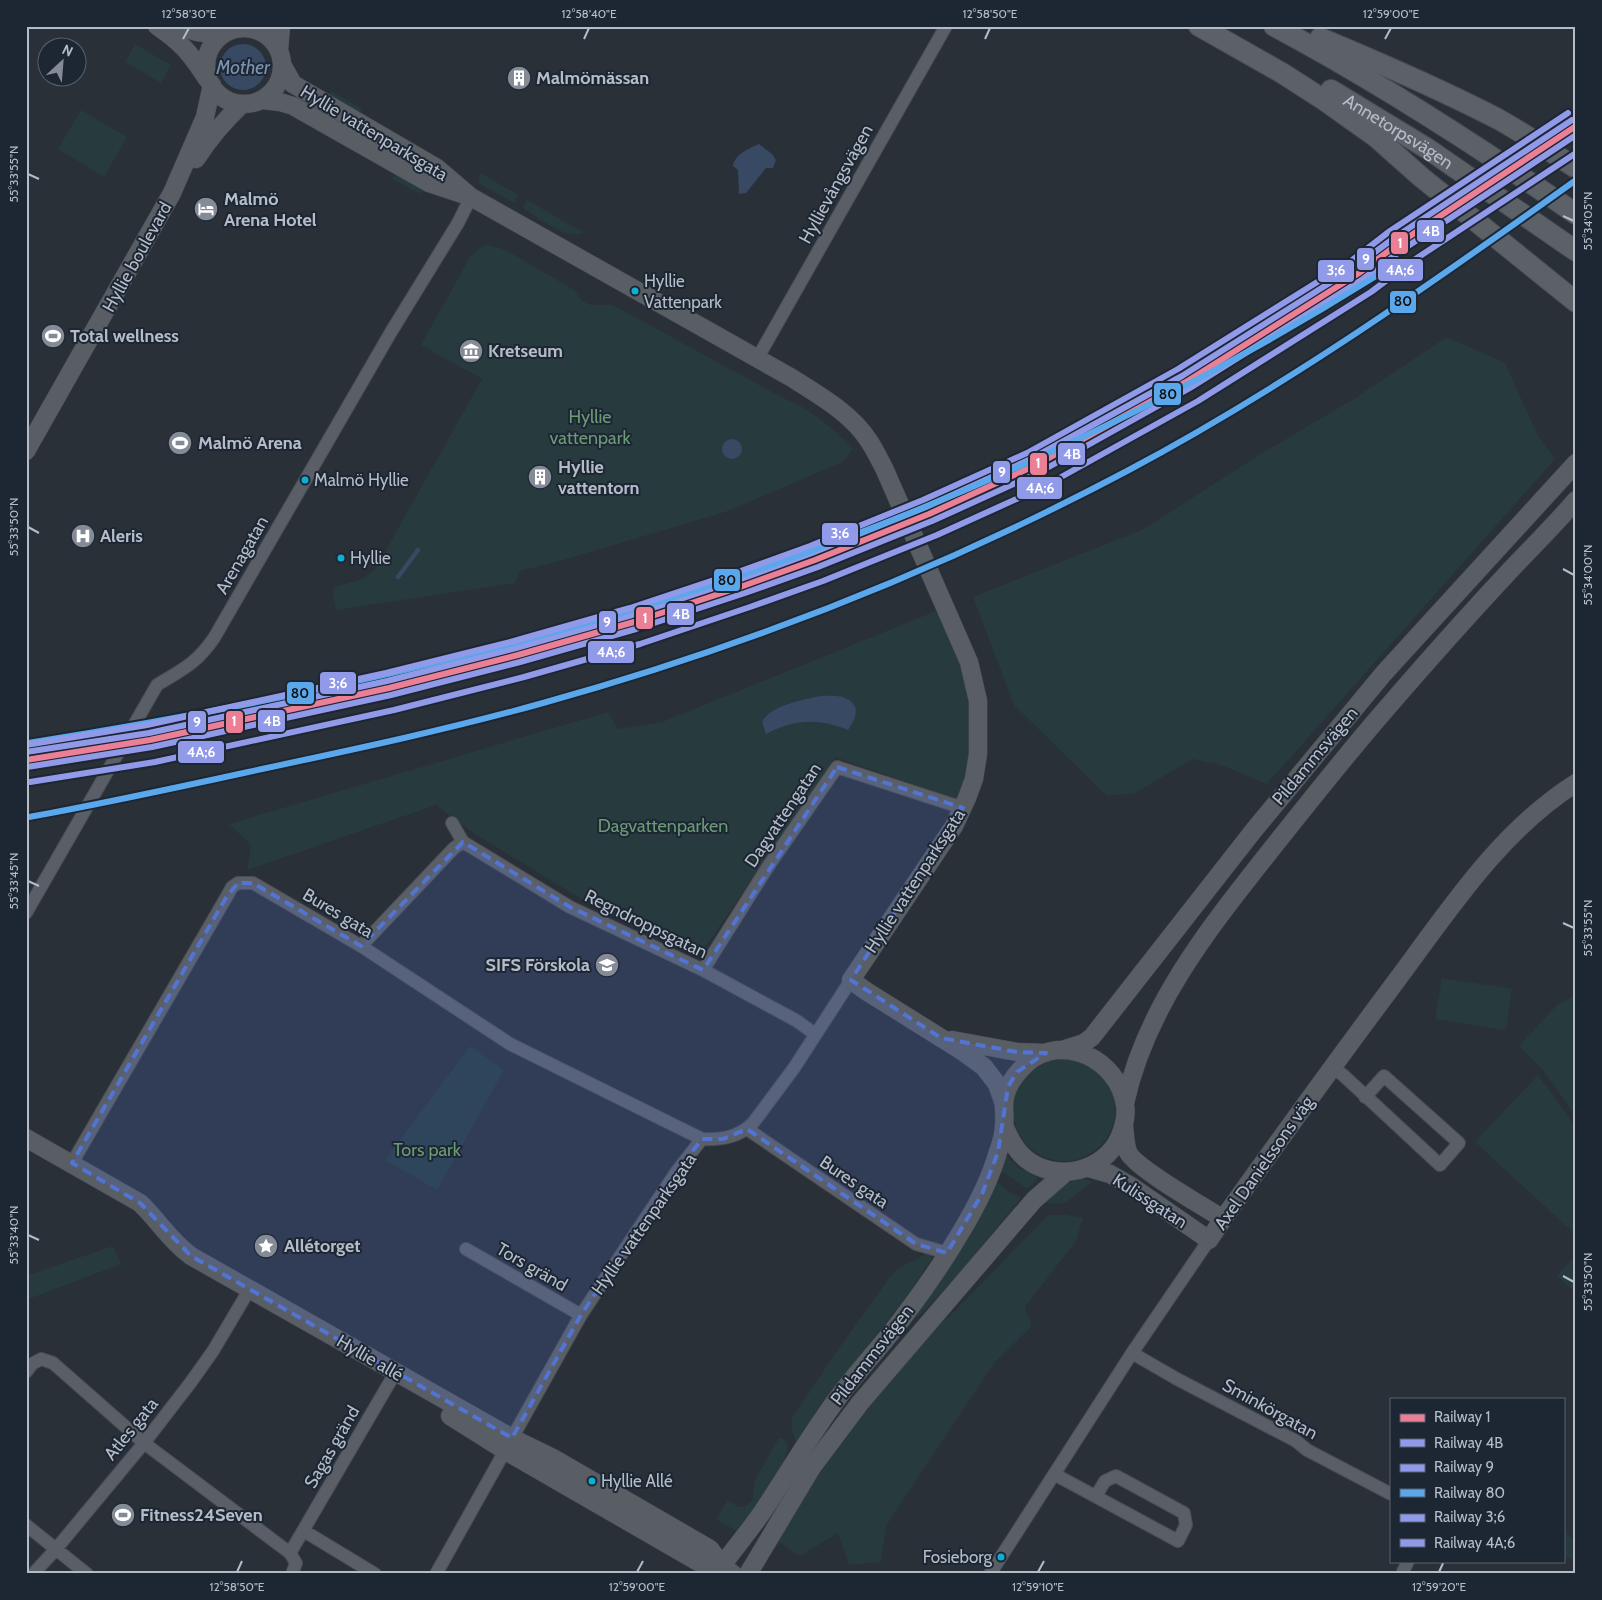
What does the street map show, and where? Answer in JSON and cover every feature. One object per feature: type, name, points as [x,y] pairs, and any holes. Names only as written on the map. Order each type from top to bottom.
[{"type":"main road","points":[[1199,26],[1307,89],[1376,137],[1421,177],[1576,302]]},
{"type":"main road","name":"Annetorpsvägen","points":[[1210,26],[1255,48],[1334,92],[1428,149],[1576,251]]},
{"type":"main road","name":"Annetorpsvägen","points":[[1274,26],[1335,59],[1410,104],[1496,158],[1576,214]]},
{"type":"main road","points":[[1292,26],[1432,88],[1498,120],[1535,141],[1576,168]]},
{"type":"street","points":[[157,26],[179,41],[223,98],[242,104],[253,104],[262,100],[271,94],[277,86],[281,76],[281,26]]},
{"type":"street","points":[[184,26],[192,31],[208,33],[238,28],[252,28],[270,38],[281,58]]},
{"type":"street","name":"Hyllievångsvägen","points":[[757,359],[946,26]]},
{"type":"street","points":[[210,83],[206,66],[209,51],[217,39],[238,28]]},
{"type":"street","name":"Hyllie vattenparksgata","points":[[281,58],[290,79],[297,87],[437,168],[471,197],[757,359],[825,399],[846,415],[868,440],[884,468],[948,611],[968,662],[978,701],[978,754],[974,779],[963,808],[944,842],[794,1068],[747,1129],[742,1133],[723,1139],[702,1139],[677,1171],[581,1315],[436,1574]]},
{"type":"street","name":"Hyllie boulevard","points":[[172,193],[205,117],[210,83]]},
{"type":"street","name":"Hyllie vattenparksgata","points":[[262,100],[293,106],[429,183],[471,197]]},
{"type":"street","name":"Hyllie boulevard","points":[[26,451],[172,193],[208,140],[242,104]]},
{"type":"street","name":"Arenagatan","points":[[26,913],[157,684],[188,666],[205,651],[214,638],[471,197]]},
{"type":"street","name":"Pildammsvägen","points":[[724,1571],[817,1426],[907,1312],[962,1231],[982,1194],[998,1152],[1004,1125],[1004,1104],[1008,1087],[1017,1072],[1030,1060],[1084,1043],[1092,1037],[1259,824],[1384,673],[1576,463]]},
{"type":"street","name":"Pildammsvägen","points":[[1004,1125],[1013,1144],[1027,1160],[1052,1172],[1066,1172],[1088,1168],[1105,1158],[1117,1143],[1124,1125],[1125,1104],[1130,1080],[1147,1036],[1172,987],[1194,951],[1300,812],[1392,702],[1576,500]]},
{"type":"street","name":"Dagvattengatan","points":[[703,970],[769,864],[837,767],[963,808]]},
{"type":"street","name":"Axel Danielssons väg","points":[[990,1574],[1132,1353],[1223,1219],[1332,1067],[1493,854],[1533,815],[1558,794],[1576,783]]},
{"type":"street","name":"Regndroppsgatan","points":[[452,823],[463,842],[570,907],[703,970],[797,1021],[816,1034]]},
{"type":"street","points":[[361,946],[454,848],[463,842]]},
{"type":"street","name":"Bures gata","points":[[72,1163],[232,887],[238,883],[253,884],[361,946],[510,1044],[702,1139]]},
{"type":"street","points":[[851,980],[984,1067],[997,1084],[1004,1104]]},
{"type":"street","points":[[941,1038],[1017,1052],[1054,1052]]},
{"type":"street","name":"Pildammsvägen","points":[[1054,1052],[1080,1052],[1097,1060],[1111,1071],[1120,1087],[1125,1104]]},
{"type":"street","points":[[1332,1067],[1343,1075],[1365,1097],[1440,1165],[1459,1143],[1384,1076],[1365,1097]]},
{"type":"street","name":"Kulissgatan","points":[[1124,1125],[1128,1152],[1133,1159],[1158,1178],[1223,1219]]},
{"type":"street","name":"Bures gata","points":[[747,1129],[916,1244],[947,1253]]},
{"type":"street","name":"Hyllie allé","points":[[26,1138],[140,1203],[150,1212],[178,1247],[191,1256],[508,1444]]},
{"type":"street","name":"Hyllie allé","points":[[26,1148],[121,1201],[134,1211],[165,1248],[182,1261],[508,1444],[552,1458],[710,1549],[724,1571]]},
{"type":"street","name":"Kulissgatan","points":[[1088,1168],[1110,1174],[1131,1186],[1209,1240]]},
{"type":"street","name":"Pildammsvägen","points":[[748,1574],[812,1467],[860,1403],[1034,1200],[1066,1172]]},
{"type":"street","name":"Tors gränd","points":[[466,1249],[581,1315]]},
{"type":"street","name":"Atles gata","points":[[33,1574],[144,1443],[213,1351],[244,1297]]},
{"type":"street","name":"Sminkörgatan","points":[[1132,1353],[1176,1379],[1296,1441],[1307,1450],[1390,1493]]},
{"type":"street","points":[[26,1372],[32,1364],[41,1359],[53,1363],[144,1443],[290,1553],[296,1563],[292,1574]]},
{"type":"street","name":"Sagas gränd","points":[[290,1553],[304,1532],[391,1380]]},
{"type":"street","points":[[1054,1474],[1178,1541],[1186,1525],[1184,1513],[1116,1476],[1105,1481],[1096,1496]]},
{"type":"street","points":[[26,1525],[87,1574]]},
{"type":"street","points":[[304,1532],[375,1574]]},
{"type":"street","points":[[1402,1574],[1408,1562]]},
{"type":"highlighted area","points":[[837,767],[963,808],[851,980],[941,1038],[1017,1052],[1046,1053],[1017,1072],[1008,1087],[998,1152],[982,1194],[947,1253],[916,1244],[747,1129],[723,1139],[702,1139],[677,1171],[581,1315],[512,1438],[191,1256],[140,1203],[72,1163],[227,896],[238,883],[253,883],[361,946],[463,842],[570,907],[703,970]]},
{"type":"green space","points":[[135,44],[171,65],[161,83],[125,62]]},
{"type":"green space","points":[[331,91],[362,109],[359,114],[328,97]]},
{"type":"green space","points":[[81,110],[127,137],[104,177],[58,149]]},
{"type":"green space","points":[[481,173],[518,195],[514,203],[480,184],[478,179]]},
{"type":"green space","points":[[398,175],[424,188],[420,194],[391,178]]},
{"type":"green space","points":[[527,200],[584,233],[569,233],[552,227],[523,208]]},
{"type":"green space","name":"Hyllie vattenpark","points":[[489,245],[506,250],[574,290],[582,301],[591,305],[613,305],[781,397],[792,401],[811,412],[829,426],[853,449],[843,462],[725,512],[520,571],[515,583],[336,610],[332,588],[363,579],[376,568],[482,379],[421,345],[470,257],[482,246]]},
{"type":"green space","points":[[1447,337],[1505,363],[1538,436],[1555,459],[1267,784],[1221,765],[1193,759],[1135,793],[1107,796],[1014,705],[973,597],[1144,529],[1259,455],[1352,400]]},
{"type":"green space","name":"Dagvattenparken","points":[[936,611],[959,660],[966,683],[971,716],[970,750],[963,783],[957,799],[835,757],[698,958],[596,908],[472,832],[436,805],[247,870],[251,845],[229,824],[608,712],[618,729],[662,722]]},
{"type":"green space","points":[[1442,978],[1512,989],[1506,1030],[1435,1019]]},
{"type":"green space","points":[[1576,995],[1576,1116],[1542,1069],[1519,1046],[1557,1005]]},
{"type":"green space","name":"Tors park","points":[[470,1046],[504,1070],[437,1190],[385,1160]]},
{"type":"green space","points":[[1064,1059],[1084,1063],[1100,1074],[1111,1090],[1115,1110],[1111,1130],[1100,1146],[1084,1157],[1064,1161],[1044,1157],[1028,1146],[1017,1130],[1013,1110],[1017,1090],[1028,1074],[1044,1063]]},
{"type":"green space","points":[[1538,1075],[1576,1127],[1576,1235],[1475,1142]]},
{"type":"green space","points":[[1006,1155],[1018,1167],[1038,1178],[1028,1189],[1001,1171]]},
{"type":"green space","points":[[1086,1179],[1093,1182],[1071,1199],[1059,1204],[1044,1201],[1068,1183]]},
{"type":"green space","points":[[997,1182],[1021,1198],[957,1276],[918,1317],[915,1315],[975,1225]]},
{"type":"green space","points":[[1048,1215],[1066,1215],[1083,1218],[1076,1241],[1025,1307],[1032,1326],[994,1363],[886,1526],[881,1562],[849,1565],[838,1533],[800,1556],[777,1541],[819,1472],[866,1404],[915,1342],[951,1315]]},
{"type":"green space","points":[[113,1246],[121,1264],[26,1300],[26,1276]]},
{"type":"green space","points":[[926,1254],[931,1255],[931,1260],[910,1291],[834,1388],[796,1443],[792,1431],[792,1418],[837,1351],[897,1269]]},
{"type":"green space","points":[[1576,1255],[1576,1293],[1557,1276]]},
{"type":"green space","points":[[779,1438],[787,1442],[788,1449],[784,1462],[755,1509],[738,1532],[716,1519],[728,1500],[738,1507],[744,1507],[752,1501],[755,1480]]},
{"type":"green space","points":[[1564,1533],[1576,1541],[1576,1562],[1564,1556]]},
{"type":"water","name":"Mother","points":[[239,44],[247,44],[256,48],[262,54],[266,67],[262,80],[256,86],[247,90],[239,90],[230,86],[224,80],[220,71],[220,63],[224,54],[230,48]]},
{"type":"water","points":[[759,144],[772,154],[776,160],[773,168],[766,168],[746,193],[739,194],[738,170],[733,166],[734,162],[743,152]]},
{"type":"water","points":[[732,439],[739,442],[742,449],[739,456],[732,459],[725,456],[722,449],[725,442]]},
{"type":"water","points":[[821,696],[842,697],[854,704],[856,708],[855,717],[848,730],[827,723],[807,722],[787,725],[766,734],[762,722],[766,716],[788,704]]},
{"type":"waterway","points":[[398,577],[418,550]]},
{"type":"rail line","name":"3;6","points":[[26,745],[147,725],[386,673],[514,641],[630,608],[738,572],[810,546],[923,500],[1027,453],[1178,369],[1351,261],[1390,231],[1568,113]]},
{"type":"rail line","name":"9","points":[[26,752],[149,733],[387,681],[516,648],[632,615],[741,579],[812,553],[926,507],[1031,459],[1182,376],[1355,267],[1394,238],[1572,120]]},
{"type":"rail line","name":"1","points":[[26,760],[150,740],[389,688],[518,655],[634,622],[743,586],[815,560],[929,514],[1034,466],[1186,382],[1359,273],[1398,244],[1576,126]]},
{"type":"rail line","name":"4B","points":[[27,767],[152,747],[391,695],[520,662],[636,629],[745,593],[818,567],[932,521],[1038,473],[1190,388],[1363,279],[1402,250],[1576,135]]},
{"type":"rail line","name":"4A;6","points":[[30,782],[155,762],[394,710],[524,677],[640,644],[750,607],[823,581],[937,535],[1045,486],[1198,401],[1371,292],[1411,262],[1576,153]]},
{"type":"rail line","name":"80","points":[[29,817],[332,754],[438,730],[543,703],[619,681],[768,631],[914,573],[1057,507],[1186,439],[1300,369],[1412,296],[1576,180]]},
{"type":"rail line","name":"80","points":[[28,743],[199,714],[368,679],[453,659],[620,614],[791,558],[878,526],[1049,453],[1216,369],[1297,324],[1376,276]]},
{"type":"place","name":"Malmömässan","points":[[519,78]]},
{"type":"place","name":"Malmö Arena Hotel","points":[[206,209]]},
{"type":"place","name":"Hyllie Vattenpark","points":[[635,291]]},
{"type":"place","name":"Total wellness","points":[[53,336]]},
{"type":"place","name":"Kretseum","points":[[471,351]]},
{"type":"place","name":"Malmö Arena","points":[[180,443]]},
{"type":"place","name":"Hyllie vattentorn","points":[[540,477]]},
{"type":"place","name":"Malmö Hyllie","points":[[305,480]]},
{"type":"place","name":"Aleris","points":[[83,536]]},
{"type":"place","name":"Hyllie","points":[[341,558]]},
{"type":"place","name":"SIFS Förskola","points":[[607,965]]},
{"type":"place","name":"Allétorget","points":[[266,1246]]},
{"type":"place","name":"Hyllie Allé","points":[[592,1481]]},
{"type":"place","name":"Fitness24Seven","points":[[123,1515]]},
{"type":"place","name":"Fosieborg","points":[[1001,1557]]}]
